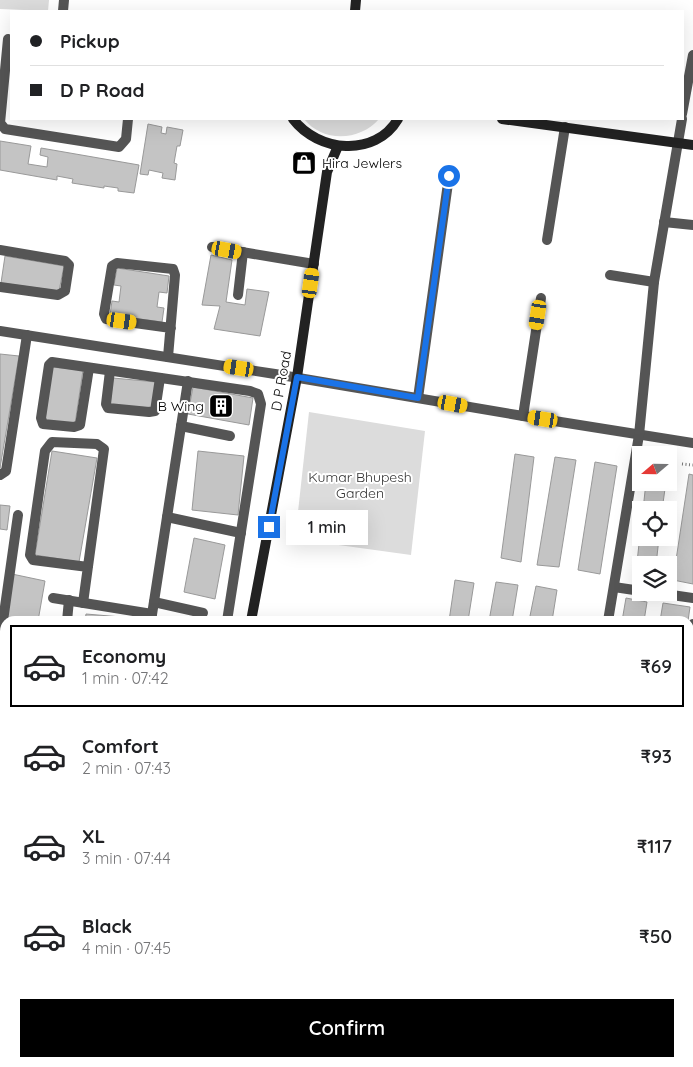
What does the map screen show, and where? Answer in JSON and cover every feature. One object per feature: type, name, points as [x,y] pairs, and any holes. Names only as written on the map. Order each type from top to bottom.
[{"type":"street","points":[[6,39],[2,71],[0,123],[5,129],[119,147],[126,139],[128,120]]},
{"type":"street","points":[[684,103],[693,55]]},
{"type":"street","points":[[294,120],[301,129],[318,140],[338,146],[359,145],[379,137],[397,120]]},
{"type":"street","points":[[510,120],[693,145]]},
{"type":"street","points":[[609,616],[639,435],[654,282],[682,120]]},
{"type":"street","points":[[547,240],[566,127]]},
{"type":"street","name":"D P Road","points":[[252,616],[297,377],[327,172],[338,146]]},
{"type":"street","points":[[418,398],[449,176]]},
{"type":"street","points":[[664,222],[693,225]]},
{"type":"street","points":[[212,247],[314,264]]},
{"type":"street","points":[[0,250],[65,261],[69,265],[65,291],[58,295],[0,287]]},
{"type":"street","points":[[238,295],[243,252]]},
{"type":"street","points":[[168,357],[171,328],[175,275],[172,269],[117,263],[112,266],[104,314],[106,319],[171,328]]},
{"type":"street","points":[[610,275],[654,282]]},
{"type":"street","points":[[523,416],[541,298]]},
{"type":"street","points":[[0,331],[297,377],[693,443]]},
{"type":"street","points":[[0,476],[6,471],[27,335]]},
{"type":"street","points":[[89,368],[80,425],[74,427],[43,424],[41,418],[49,365],[52,362],[188,381],[258,394],[261,404],[228,616]]},
{"type":"street","points":[[110,370],[106,404],[108,408],[155,411],[160,378]]},
{"type":"street","points":[[152,616],[188,381]]},
{"type":"street","points":[[181,426],[230,436]]},
{"type":"street","points":[[83,603],[88,567],[104,449],[97,444],[52,442],[46,450],[30,555],[33,560],[88,567]]},
{"type":"street","points":[[4,616],[18,515]]},
{"type":"street","points":[[167,517],[241,533]]},
{"type":"street","points":[[614,587],[632,590]]},
{"type":"street","points":[[677,596],[693,598]]},
{"type":"street","points":[[53,598],[143,616]]},
{"type":"street","points":[[67,616],[69,600]]},
{"type":"street","points":[[154,602],[203,613]]},
{"type":"path","points":[[682,464],[693,465]]},
{"type":"green space","points":[[0,0],[49,0],[48,10],[0,9]]},
{"type":"green space","points":[[305,120],[378,120],[362,132],[352,135],[331,135],[312,127]]},
{"type":"green space","name":"Kumar Bhupesh Garden","points":[[309,412],[425,431],[411,555],[295,539]]},
{"type":"building","points":[[148,124],[162,127],[161,133],[166,134],[167,127],[183,130],[180,146],[177,146],[174,163],[177,164],[175,180],[162,178],[163,173],[149,170],[148,175],[140,174]]},
{"type":"building","points":[[0,141],[31,146],[28,164],[47,167],[48,157],[40,155],[41,148],[139,165],[134,193],[118,191],[118,188],[104,186],[104,188],[72,183],[73,179],[57,176],[57,180],[0,170]]},
{"type":"building","points":[[211,255],[232,260],[226,302],[245,305],[247,289],[269,292],[260,336],[214,329],[220,306],[202,305]]},
{"type":"building","points":[[5,256],[64,266],[59,291],[1,283]]},
{"type":"building","points":[[117,268],[169,276],[167,293],[159,292],[157,307],[164,308],[162,322],[110,315],[112,301],[119,302],[121,286],[114,285]]},
{"type":"building","points":[[0,354],[19,356],[0,468]]},
{"type":"building","points":[[51,367],[83,370],[75,424],[45,420]]},
{"type":"building","points":[[113,378],[156,382],[152,408],[110,405]]},
{"type":"building","name":"B Wing","points":[[193,387],[253,398],[249,425],[188,414]]},
{"type":"building","points":[[52,451],[97,458],[79,562],[35,555]]},
{"type":"building","points":[[198,451],[244,456],[238,515],[192,510]]},
{"type":"building","points":[[515,454],[534,457],[521,562],[501,558]]},
{"type":"building","points":[[555,457],[576,460],[559,567],[537,565]]},
{"type":"building","points":[[595,462],[617,466],[600,574],[578,570]]},
{"type":"building","points":[[689,474],[693,475],[693,584],[677,581],[677,556]]},
{"type":"building","points":[[645,491],[665,491],[663,501],[644,501]]},
{"type":"building","points":[[0,505],[10,506],[7,530],[0,529]]},
{"type":"building","points":[[194,538],[225,545],[215,599],[184,592]]},
{"type":"building","points":[[639,546],[658,546],[657,556],[638,556]]},
{"type":"building","points":[[12,574],[45,581],[39,616],[6,616]]},
{"type":"building","points":[[455,580],[474,583],[469,616],[450,616]]},
{"type":"building","points":[[496,582],[518,585],[513,616],[490,616]]},
{"type":"building","points":[[536,586],[557,590],[553,616],[530,616]]},
{"type":"building","points":[[626,598],[632,599],[632,601],[647,602],[645,616],[623,616]]},
{"type":"building","points":[[663,603],[690,607],[689,616],[661,616]]},
{"type":"building","points":[[86,614],[110,616],[86,616]]},
{"type":"place","name":"Hira Jewlers","points":[[304,163]]},
{"type":"place","name":"B Wing","points":[[221,406]]},
{"type":"route","points":[[269,527],[297,377],[418,398],[449,176]]}]
